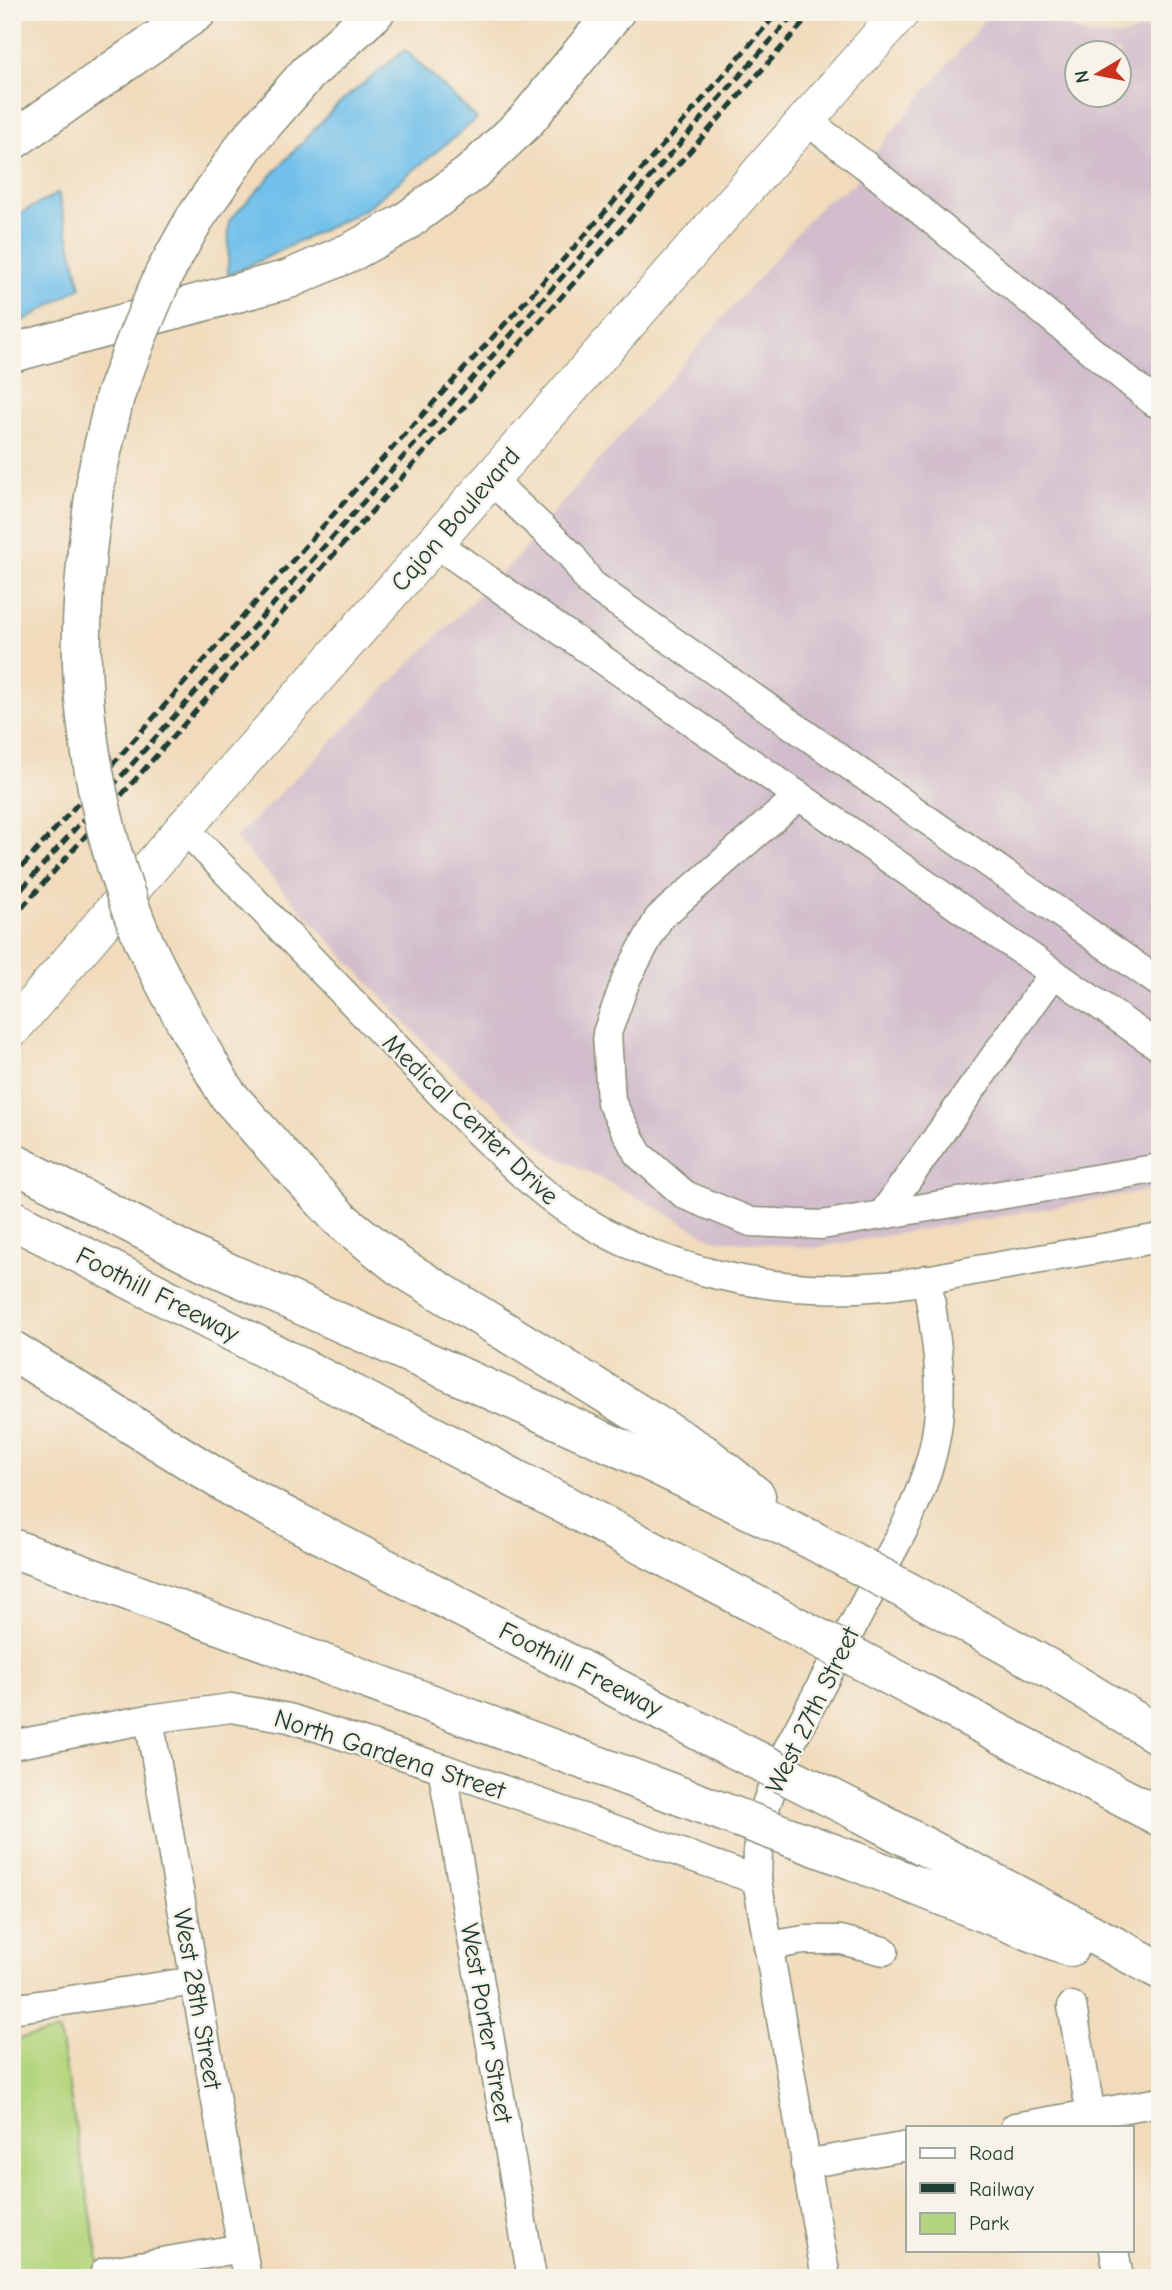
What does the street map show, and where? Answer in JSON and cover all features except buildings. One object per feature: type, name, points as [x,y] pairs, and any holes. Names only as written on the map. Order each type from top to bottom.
[{"type":"highway","points":[[12,141],[197,12]]},
{"type":"highway","points":[[375,12],[308,72],[246,144],[194,220],[164,274],[115,396],[97,473],[87,551],[82,646],[86,720],[96,780],[117,868],[143,939],[192,1034],[228,1094],[281,1155],[350,1227],[399,1266],[704,1454],[810,1539]]},
{"type":"highway","points":[[12,354],[289,279],[353,251],[404,223],[470,174],[525,122],[615,12]]},
{"type":"highway","points":[[17,1165],[205,1262],[629,1452],[810,1539],[1052,1670],[1160,1736]]},
{"type":"highway","name":"Foothill Freeway","points":[[12,1219],[358,1396],[1160,1817]]},
{"type":"highway","name":"Foothill Freeway","points":[[12,1350],[242,1493],[1160,1970]]},
{"type":"highway","points":[[24,1552],[854,1861],[1160,1983]]},
{"type":"main road","name":"Cajon Boulevard","points":[[12,1029],[184,828],[901,12]]},
{"type":"street","points":[[806,120],[1154,402],[1160,399]]},
{"type":"street","points":[[490,480],[571,555],[591,584],[1160,983]]},
{"type":"street","points":[[435,543],[1160,1047]]},
{"type":"street","points":[[799,796],[659,918],[626,976],[607,1033],[611,1102],[638,1154],[685,1195],[751,1222],[822,1225],[1160,1168]]},
{"type":"street","name":"Medical Center Drive","points":[[184,828],[520,1173],[576,1215],[611,1236],[663,1260],[742,1281],[784,1286],[884,1286],[1160,1238]]},
{"type":"street","points":[[882,1215],[1054,973]]},
{"type":"street","name":"West 27th Street","points":[[825,2278],[757,1880],[758,1850],[766,1805],[781,1762],[907,1522],[924,1482],[935,1440],[940,1399],[938,1354],[927,1279]]},
{"type":"street","name":"North Gardena Street","points":[[12,1745],[149,1719],[231,1708],[289,1718],[442,1768],[757,1880]]},
{"type":"street","name":"West 28th Street","points":[[149,1719],[247,2278]]},
{"type":"street","name":"West Porter Street","points":[[442,1768],[533,2278]]},
{"type":"street","points":[[768,1946],[804,1940],[841,1940],[884,1951]]},
{"type":"street","points":[[12,2009],[195,1981]]},
{"type":"street","points":[[1072,2006],[1091,2121]]},
{"type":"street","points":[[1028,2126],[1091,2121],[1160,2102]]},
{"type":"street","points":[[805,2164],[906,2146]]},
{"type":"street","points":[[105,2272],[242,2248]]},
{"type":"street","points":[[1114,2252],[1119,2278]]},
{"type":"shaded area","points":[[991,12],[1047,12],[1056,23],[1089,35],[1120,36],[1144,30],[1160,39],[1160,1189],[813,1248],[713,1239],[550,1153],[431,1050],[235,838],[524,550],[823,203],[852,186],[877,150]]},
{"type":"green space","points":[[59,2031],[102,2278],[12,2278],[12,2040]]},
{"type":"water","points":[[405,50],[477,119],[364,210],[228,276],[229,221],[337,105]]},
{"type":"water","points":[[58,193],[81,287],[27,319],[12,323],[12,218]]},
{"type":"railway","points":[[12,878],[377,465],[579,242],[778,12]]},
{"type":"railway","points":[[12,900],[796,12]]},
{"type":"railway","points":[[12,919],[813,12]]}]
